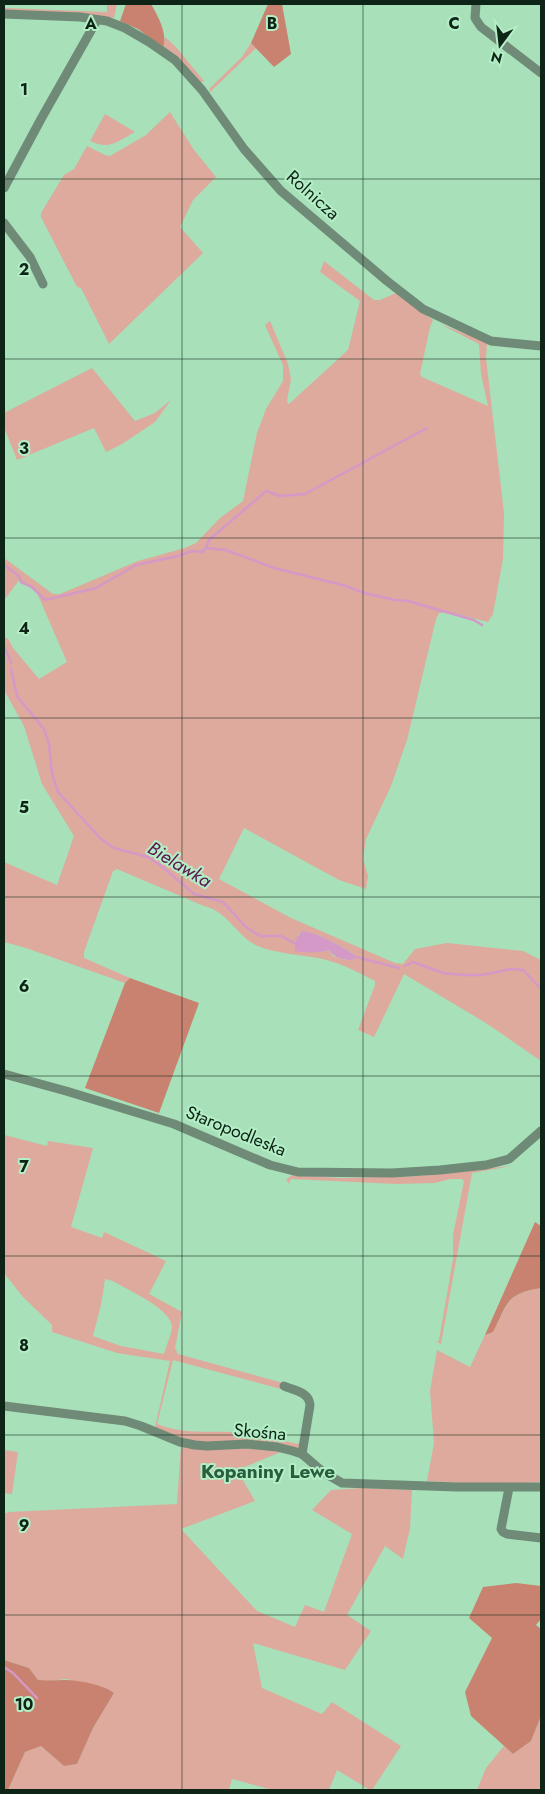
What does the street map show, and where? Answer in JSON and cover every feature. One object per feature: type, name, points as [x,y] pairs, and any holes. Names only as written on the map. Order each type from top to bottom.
[{"type":"street","points":[[476,4],[475,18],[481,27],[541,73]]},
{"type":"street","name":"Rolnicza","points":[[4,14],[80,17],[125,28],[175,60],[202,90],[244,149],[281,191],[423,309],[491,341],[541,346]]},
{"type":"street","points":[[4,188],[97,20]]},
{"type":"street","points":[[4,223],[30,256],[43,284]]},
{"type":"street","name":"Staropodleska","points":[[4,1074],[174,1124],[270,1165],[298,1172],[392,1173],[486,1165],[509,1159],[541,1131]]},
{"type":"street","points":[[284,1386],[306,1394],[310,1400],[302,1454]]},
{"type":"street","name":"Skośna","points":[[4,1406],[125,1421],[180,1442],[195,1445],[257,1445],[277,1447],[302,1454],[323,1472],[342,1483],[509,1488],[541,1487]]},
{"type":"street","points":[[509,1488],[503,1532],[541,1538]]},
{"type":"shaded area","points":[[107,4],[117,4],[114,18],[4,10],[4,8],[107,12]]},
{"type":"shaded area","points":[[126,4],[151,4],[163,31],[163,48],[138,29],[120,21]]},
{"type":"shaded area","points":[[268,4],[282,4],[291,54],[274,67],[251,43]]},
{"type":"shaded area","points":[[165,37],[175,46],[204,81],[200,83],[163,48]]},
{"type":"shaded area","points":[[251,43],[256,48],[209,93],[210,88],[242,57]]},
{"type":"shaded area","points":[[170,112],[194,150],[216,177],[193,200],[180,227],[203,253],[109,344],[81,288],[77,287],[41,217],[41,213],[64,175],[74,169],[87,146],[110,156],[146,135]]},
{"type":"shaded area","points":[[105,114],[135,132],[118,142],[108,145],[90,141]]},
{"type":"shaded area","points":[[324,261],[374,300],[380,300],[396,293],[433,320],[420,374],[422,377],[488,406],[481,374],[479,344],[440,324],[485,341],[487,344],[486,358],[504,513],[503,559],[493,614],[488,622],[450,612],[439,613],[436,619],[407,740],[391,786],[366,839],[363,859],[368,876],[366,889],[339,880],[244,828],[219,879],[291,918],[395,963],[403,964],[415,949],[447,943],[523,951],[541,960],[541,1061],[486,1023],[404,974],[374,1037],[358,1030],[375,981],[333,962],[258,946],[246,938],[218,912],[117,869],[113,871],[84,952],[84,958],[130,978],[125,983],[4,942],[4,862],[57,885],[74,836],[42,784],[24,726],[4,690],[4,636],[39,679],[67,662],[37,593],[20,579],[4,600],[4,558],[53,594],[60,594],[138,561],[185,548],[196,543],[220,518],[243,501],[257,433],[266,409],[283,381],[283,365],[265,325],[270,321],[288,364],[291,379],[288,404],[348,350],[360,301],[320,272]],"holes":[[[302,931],[330,940],[355,955],[346,960],[333,956],[329,950],[302,952],[298,935]]]},
{"type":"shaded area","points":[[92,368],[135,421],[155,413],[171,400],[155,422],[122,444],[106,452],[94,428],[17,460],[4,427],[4,413]]},
{"type":"shaded area","points":[[302,931],[323,937],[343,948],[355,955],[353,960],[339,958],[329,950],[322,952],[295,951],[296,940]]},
{"type":"shaded area","points":[[130,978],[199,1003],[159,1113],[85,1088],[125,983]]},
{"type":"shaded area","points":[[4,1135],[47,1146],[48,1141],[93,1148],[71,1227],[102,1238],[104,1232],[166,1261],[149,1294],[182,1312],[175,1348],[178,1354],[283,1383],[281,1389],[173,1360],[157,1424],[184,1431],[239,1433],[264,1436],[298,1444],[301,1441],[299,1450],[194,1442],[155,1427],[170,1361],[117,1353],[52,1332],[52,1325],[23,1297],[4,1273]],"holes":[[[105,1279],[113,1281],[157,1307],[170,1321],[172,1328],[164,1354],[121,1346],[93,1336]]]},
{"type":"shaded area","points":[[511,1166],[472,1173],[441,1344],[437,1342],[439,1340],[453,1259],[453,1235],[464,1181],[462,1179],[450,1179],[435,1183],[396,1184],[291,1179],[290,1185],[286,1180],[292,1175],[340,1178],[419,1176]]},
{"type":"shaded area","points":[[535,1222],[541,1226],[541,1288],[520,1293],[509,1301],[493,1332],[485,1335]]},
{"type":"shaded area","points":[[541,1288],[541,1482],[491,1485],[427,1481],[434,1443],[430,1391],[437,1350],[470,1367],[485,1335],[493,1332],[510,1301],[521,1293]]},
{"type":"shaded area","points":[[181,1445],[278,1450],[281,1452],[237,1470],[255,1501],[181,1529],[257,1611],[295,1627],[305,1605],[324,1612],[352,1534],[312,1510],[331,1490],[363,1488],[412,1490],[410,1528],[403,1559],[385,1546],[347,1615],[371,1631],[345,1670],[253,1643],[262,1688],[322,1714],[332,1702],[401,1746],[372,1790],[337,1770],[329,1790],[273,1790],[232,1779],[229,1790],[8,1790],[25,1752],[41,1746],[64,1766],[77,1764],[93,1728],[114,1693],[67,1679],[38,1680],[29,1668],[4,1660],[4,1514],[9,1512],[177,1504]]},
{"type":"shaded area","points":[[4,1450],[18,1452],[12,1494],[4,1493]]},
{"type":"shaded area","points":[[516,1583],[541,1586],[541,1619],[536,1625],[541,1629],[541,1716],[531,1741],[513,1754],[471,1716],[465,1692],[492,1638],[469,1618],[483,1587]]},
{"type":"shaded area","points":[[4,1660],[29,1668],[38,1680],[84,1682],[98,1685],[114,1693],[93,1728],[77,1764],[64,1766],[41,1746],[25,1752],[8,1790],[4,1790]]},
{"type":"shaded area","points":[[541,1716],[541,1790],[477,1790],[486,1768],[504,1746],[513,1754],[531,1741]]},
{"type":"waterway","points":[[206,548],[209,540],[266,491],[280,496],[305,494],[427,428]]},
{"type":"waterway","points":[[4,565],[19,576],[21,582],[32,587],[45,600],[96,588],[136,565],[192,551],[202,552],[206,548],[226,550],[274,568],[346,586],[364,593],[408,601],[474,620],[482,625]]},
{"type":"waterway","name":"Bielawka","points":[[4,645],[11,663]]},
{"type":"waterway","name":"Bielawka","points":[[11,669],[17,696],[44,729],[49,744],[52,774],[58,792],[101,839],[114,848],[148,857],[194,894],[223,902],[246,927],[260,936],[281,936],[296,944]]},
{"type":"waterway","name":"Bielawka","points":[[352,956],[399,968]]},
{"type":"waterway","name":"Bielawka","points":[[405,966],[413,962],[443,973],[464,975],[482,975],[511,969],[523,970],[541,989]]},
{"type":"waterway","points":[[4,1667],[13,1673],[37,1698]]},
{"type":"district","name":"Kopaniny Lewe","points":[[268,1471]]}]
